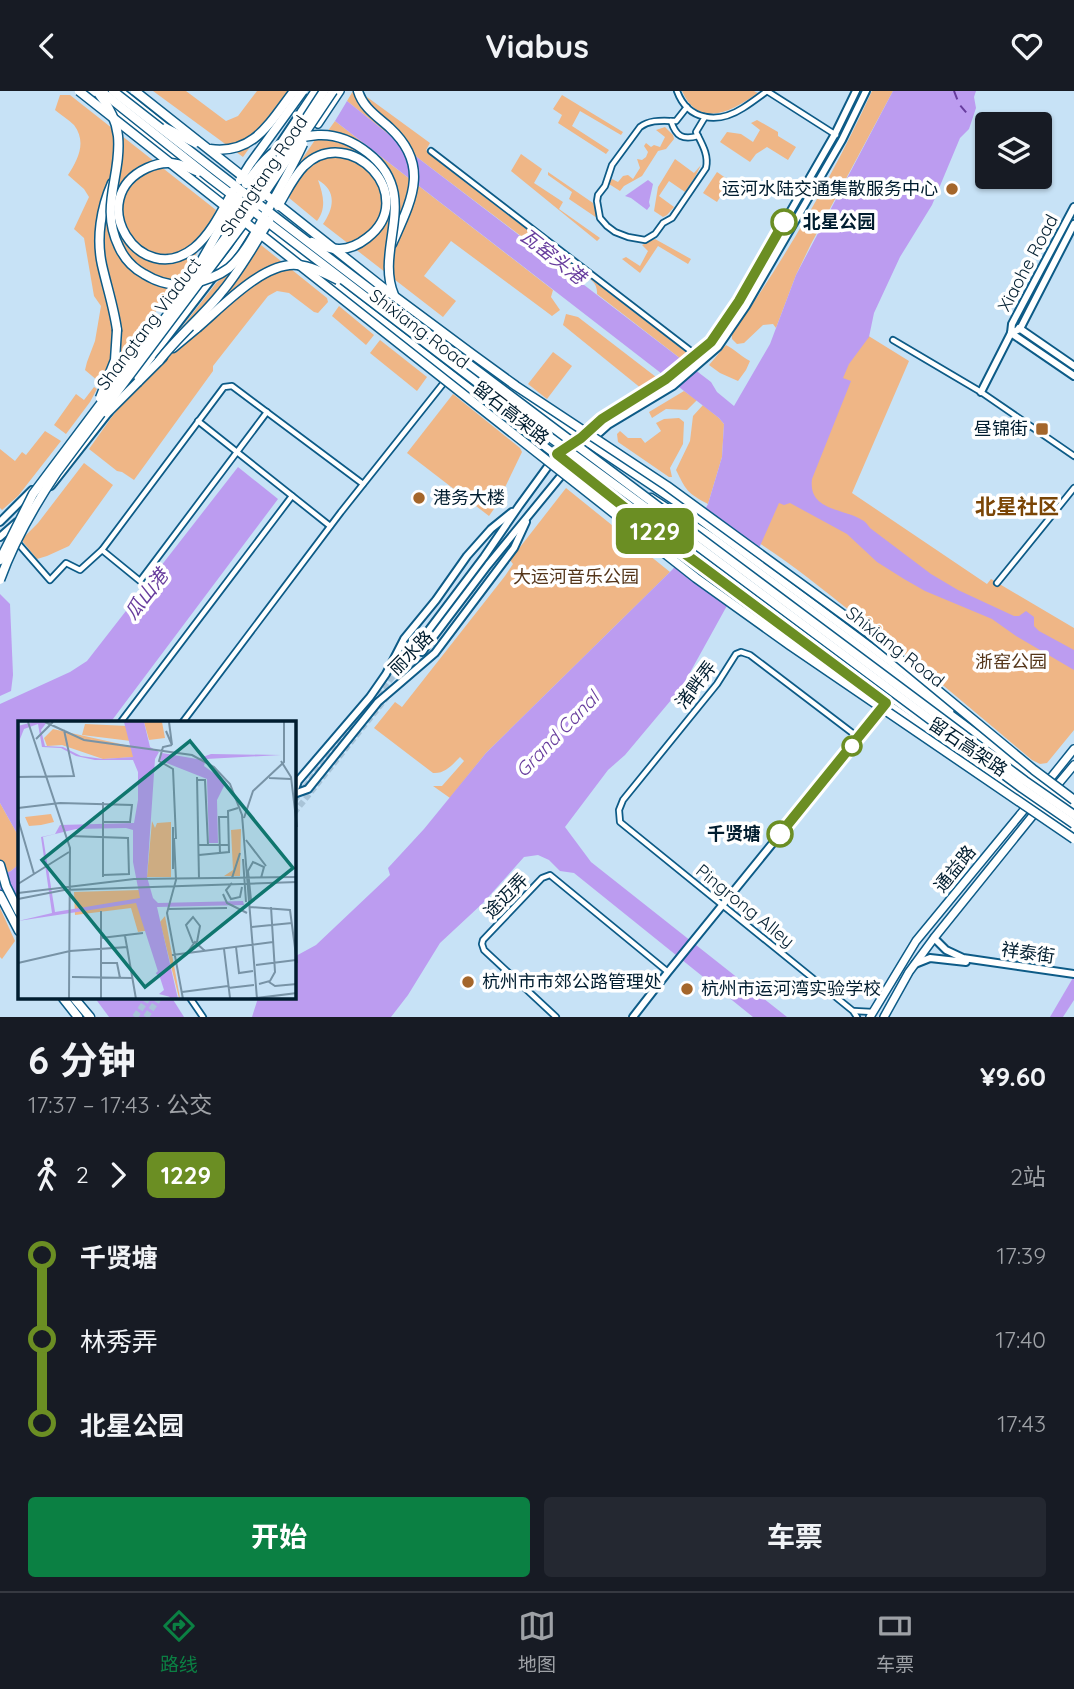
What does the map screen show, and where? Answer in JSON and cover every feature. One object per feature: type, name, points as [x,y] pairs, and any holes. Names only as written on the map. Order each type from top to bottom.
[{"type":"highway","name":"留石高架路","points":[[79,91],[696,578],[1074,839]]},
{"type":"highway","name":"留石高架路","points":[[99,91],[525,419],[1021,788],[1074,824]]},
{"type":"highway","points":[[99,91],[116,121],[118,147],[110,210],[110,222],[116,241],[125,258],[136,269],[153,279],[170,284],[184,285],[215,277],[243,253],[316,121]]},
{"type":"highway","name":"留石高架路","points":[[113,91],[433,338],[1014,773],[1074,815]]},
{"type":"highway","name":"留石高架路","points":[[135,91],[386,290],[472,354],[656,478],[867,632],[1074,800]]},
{"type":"highway","points":[[146,117],[208,148],[223,151],[250,143],[294,91]]},
{"type":"highway","points":[[210,178],[182,165],[166,162],[139,171],[130,179],[119,199],[119,222],[131,244],[142,253],[155,258],[167,259],[192,250],[204,238],[250,164],[303,91]]},
{"type":"highway","name":"Shangtang Viaduct","points":[[0,560],[33,494],[240,218],[324,91]]},
{"type":"highway","name":"Shangtang Viaduct","points":[[0,580],[36,505],[87,432],[245,223],[316,121],[333,91]]},
{"type":"highway","points":[[359,91],[367,107],[403,142],[414,170],[414,188],[408,209],[391,247]]},
{"type":"highway","points":[[185,291],[254,171],[276,149],[306,136],[345,138],[375,158],[394,192],[396,215],[388,272],[392,292],[403,310],[433,338]]},
{"type":"highway","points":[[159,361],[210,306],[237,272],[304,166],[324,155],[346,154],[364,161],[377,172],[386,193],[386,209],[381,224],[372,234],[360,243],[344,249],[326,248],[298,236]]},
{"type":"highway","points":[[90,417],[109,378],[116,352],[116,320],[99,242],[106,201],[116,173]]},
{"type":"highway","points":[[87,432],[159,361],[255,279],[273,269],[298,265],[318,270],[359,291]]},
{"type":"highway","points":[[632,486],[711,537],[988,743]]},
{"type":"highway","points":[[617,487],[695,554],[931,726],[984,770]]},
{"type":"highway","points":[[0,866],[18,910]]},
{"type":"highway","points":[[0,895],[18,929]]},
{"type":"highway","points":[[65,999],[78,1017]]},
{"type":"highway","points":[[75,999],[90,1017]]},
{"type":"main road","name":"Shixiang Road","points":[[90,91],[353,299],[742,596],[886,703],[1074,832]]},
{"type":"main road","name":"Shixiang Road","points":[[120,91],[367,286],[465,359],[687,511],[773,574],[911,677],[988,743],[1074,808]]},
{"type":"main road","name":"Shangtang Road","points":[[0,522],[29,494],[172,308],[315,91]]},
{"type":"main road","name":"Shangtang Road","points":[[0,537],[27,513],[56,481],[235,249],[316,121],[340,91]]},
{"type":"main road","points":[[585,440],[602,419],[666,379],[711,342],[739,301],[835,134],[856,91]]},
{"type":"main road","points":[[585,440],[673,386],[718,347],[746,306],[842,139],[866,91]]},
{"type":"main road","name":"Xiaohe Road","points":[[981,392],[1011,333],[1012,324],[1074,207]]},
{"type":"main road","name":"Xiaohe Road","points":[[1011,333],[1020,329],[1074,224]]},
{"type":"main road","points":[[1012,324],[1074,366]]},
{"type":"main road","points":[[1011,333],[1074,376]]},
{"type":"main road","name":"丽水路","points":[[416,647],[557,454],[585,440]]},
{"type":"main road","name":"丽水路","points":[[422,652],[488,565],[570,465],[585,440]]},
{"type":"main road","name":"丽水路","points":[[296,787],[298,781],[370,697],[386,674],[404,639],[467,556],[491,529],[519,506]]},
{"type":"main road","name":"丽水路","points":[[296,792],[308,789],[378,702],[435,653],[514,548],[529,515]]},
{"type":"main road","points":[[633,1017],[886,703]]},
{"type":"main road","name":"通益路","points":[[871,1014],[916,941],[1074,749]]},
{"type":"main road","name":"通益路","points":[[884,1017],[934,938],[1074,765]]},
{"type":"main road","points":[[957,908],[960,888]]},
{"type":"main road","name":"祥泰街","points":[[934,938],[946,950],[963,958],[1073,974]]},
{"type":"main road","name":"祥泰街","points":[[914,966],[930,958],[972,963],[978,960]]},
{"type":"street","points":[[677,91],[691,112],[714,118],[741,110],[766,91],[842,139]]},
{"type":"street","points":[[687,107],[676,121],[646,122],[612,165],[597,201],[600,218],[615,232],[645,240],[672,218],[706,168],[706,157],[696,132],[705,117]]},
{"type":"street","points":[[671,121],[681,137],[688,139],[698,136]]},
{"type":"street","points":[[431,151],[695,355]]},
{"type":"street","points":[[893,340],[981,392],[1074,456]]},
{"type":"street","points":[[184,721],[330,526],[451,374]]},
{"type":"street","points":[[7,530],[50,580],[66,563],[80,570],[102,550],[224,387],[232,386],[363,484]]},
{"type":"street","points":[[102,550],[140,581],[267,412]]},
{"type":"street","points":[[198,421],[330,526]]},
{"type":"street","points":[[997,583],[1074,488]]},
{"type":"street","points":[[122,721],[292,496]]},
{"type":"street","name":"渚畔弄","points":[[620,822],[619,810],[623,800],[717,684],[736,654],[741,652],[750,655],[859,738]]},
{"type":"street","name":"Pingrong Alley","points":[[620,822],[857,1017]]},
{"type":"street","name":"途迈弄","points":[[556,1017],[484,950],[482,944],[542,878],[550,875],[668,972]]},
{"type":"street","points":[[191,999],[203,1017]]},
{"type":"street","points":[[853,1011],[871,1014]]},
{"type":"green space","points":[[153,91],[186,91],[226,121],[238,116],[257,91],[290,91],[243,157]]},
{"type":"green space","points":[[353,91],[367,97],[430,143],[426,150],[443,165],[687,353],[681,359],[597,294],[596,286],[591,280],[575,277],[418,158],[347,101]]},
{"type":"green space","points":[[682,91],[758,93],[727,111],[707,114],[689,103]]},
{"type":"green space","points":[[872,91],[893,91],[811,244],[776,328],[773,324],[763,325],[744,343],[737,344],[732,339],[732,334],[808,215]]},
{"type":"green space","points":[[60,95],[70,95],[216,210],[195,257],[118,364],[98,381],[85,370],[95,341],[101,306],[94,296],[84,238],[74,229],[89,197],[68,175],[80,151],[80,138],[74,125],[55,110]]},
{"type":"green space","points":[[562,95],[623,132],[621,135],[580,111],[572,126],[609,150],[606,154],[558,123],[562,115],[553,109]]},
{"type":"green space","points":[[757,120],[796,147],[788,160],[767,147],[750,162],[720,142],[727,132],[741,134],[753,142],[760,130],[751,123]]},
{"type":"green space","points":[[335,121],[553,290],[551,297],[560,310],[552,316],[451,241],[424,276],[456,301],[443,317],[323,224],[330,212],[332,200],[324,184],[318,180],[323,206],[317,221],[288,197],[300,162],[315,140],[322,139]]},
{"type":"green space","points":[[665,127],[674,139],[666,149],[658,151],[642,176],[620,191],[609,184],[612,179],[618,182],[623,176],[628,175],[633,179],[640,168],[637,159],[642,160],[648,152],[644,146],[646,143],[651,147],[660,147],[665,137],[656,130]]},
{"type":"green space","points":[[521,154],[542,169],[534,183],[563,202],[559,209],[600,238],[597,241],[511,171]]},
{"type":"green space","points":[[675,159],[694,173],[701,165],[685,192],[669,181],[659,196],[674,207],[663,217],[654,211],[658,187]]},
{"type":"green space","points":[[548,172],[593,203],[597,218],[569,199],[572,192],[548,175]]},
{"type":"green space","points":[[717,172],[730,181],[717,202],[703,193]]},
{"type":"green space","points":[[655,239],[691,259],[688,264],[658,246],[640,273],[622,259],[626,257],[640,266],[648,251],[642,245]]},
{"type":"green space","points":[[261,245],[327,298],[328,302],[318,313],[289,293],[277,291],[268,296],[213,366],[213,371],[134,480],[117,471],[89,449],[217,282]]},
{"type":"green space","points":[[339,306],[374,335],[366,345],[332,316]]},
{"type":"green space","points":[[566,314],[578,317],[656,377],[642,389],[563,325]]},
{"type":"green space","name":"浙窑公园","points":[[846,322],[909,361],[852,493],[987,584],[991,579],[1074,628],[1074,730],[1047,763],[1040,764],[1032,760],[877,632],[791,565],[751,538]]},
{"type":"green space","points":[[380,340],[427,377],[417,391],[370,353]]},
{"type":"green space","points":[[726,345],[750,361],[738,381],[709,365]]},
{"type":"green space","points":[[553,352],[572,366],[547,399],[528,384]]},
{"type":"green space","points":[[94,387],[97,389],[90,402],[66,434],[54,425],[76,394],[84,400]]},
{"type":"green space","points":[[684,391],[697,400],[687,410],[666,409],[652,418],[649,412]]},
{"type":"green space","points":[[453,394],[522,452],[489,516],[407,453]]},
{"type":"green space","points":[[703,405],[724,424],[722,457],[708,504],[688,490],[676,470],[690,441],[693,416]]},
{"type":"green space","points":[[679,418],[684,422],[683,444],[670,468],[672,477],[618,442],[617,434],[620,431],[628,438],[641,438],[645,443],[661,431],[656,423],[664,419]]},
{"type":"green space","points":[[45,431],[61,441],[18,496],[2,510],[0,449],[15,461],[22,452],[26,455]]},
{"type":"green space","points":[[84,463],[113,485],[69,546],[37,559],[23,542],[23,538],[38,523]]},
{"type":"green space","name":"大运河音乐公园","points":[[566,488],[670,572],[486,753],[450,798],[433,786],[442,786],[464,761],[460,757],[445,770],[433,773],[374,728],[395,702],[402,707],[505,576],[513,564],[510,560]]},
{"type":"green space","points":[[0,803],[18,835],[18,865],[0,875]]},
{"type":"green space","points":[[0,908],[15,941],[2,959],[0,957]]},
{"type":"water","name":"Grand Canal","points":[[893,91],[976,91],[976,108],[969,129],[960,138],[932,205],[900,257],[874,313],[869,337],[849,364],[843,378],[851,381],[812,479],[812,489],[821,503],[863,521],[931,574],[958,590],[1014,616],[1026,611],[1034,617],[1034,626],[1039,631],[1074,650],[1074,670],[992,619],[925,591],[904,579],[877,562],[847,534],[790,503],[779,503],[760,546],[682,687],[625,755],[608,770],[565,827],[591,862],[787,1017],[753,1017],[574,873],[560,871],[549,860],[538,855],[524,857],[483,903],[440,943],[391,1017],[252,1017],[258,999],[296,999],[296,956],[316,945],[390,875],[388,868],[424,829],[486,753],[673,569],[708,504],[722,457],[724,424],[719,418],[335,121],[347,101],[711,382],[717,392],[734,406],[770,344],[796,275]]},
{"type":"water","points":[[648,180],[653,184],[647,210],[625,196]]},
{"type":"water","name":"瓜山港","points":[[238,467],[278,499],[112,721],[18,721],[18,835],[0,803],[0,704],[70,672],[87,661]]},
{"type":"water","points":[[0,594],[10,604],[13,675],[11,691],[0,696]]},
{"type":"water","points":[[18,865],[18,908],[0,901],[0,875]]},
{"type":"water","points":[[1074,976],[1074,1000],[1063,1017],[1050,1017]]},
{"type":"water","points":[[96,999],[173,999],[184,1017],[109,1017]]},
{"type":"ferry route","points":[[954,91],[959,104],[970,117]]},
{"type":"tunnel","points":[[296,798],[416,647]]},
{"type":"tunnel","points":[[398,683],[422,652]]},
{"type":"tunnel","points":[[296,811],[387,697]]},
{"type":"tunnel","points":[[135,1017],[147,999]]},
{"type":"tunnel","points":[[146,1017],[158,999]]},
{"type":"bus line","name":"1229","points":[[780,834],[886,703],[653,530],[557,454],[581,438],[602,419],[666,379],[711,342],[739,301],[784,222]]},
{"type":"place","name":"运河水陆交通集散服务中心","points":[[952,189]]},
{"type":"place","name":"北星公园","points":[[784,222]]},
{"type":"place","name":"昼锦街","points":[[1042,429]]},
{"type":"place","name":"港务大楼","points":[[419,498]]},
{"type":"place","name":"千贤塘","points":[[780,834]]},
{"type":"place","name":"杭州市市郊公路管理处","points":[[468,982]]},
{"type":"place","name":"杭州市运河湾实验学校","points":[[687,989]]},
{"type":"district","name":"北星社区","points":[[1017,507]]},
{"type":"water label","name":"瓦窑头港","points":[[553,256]]}]
